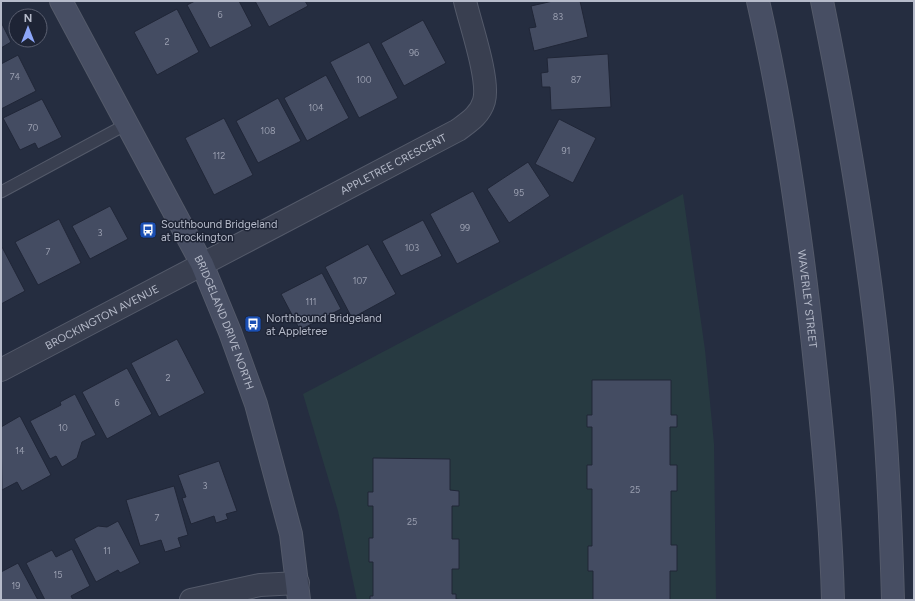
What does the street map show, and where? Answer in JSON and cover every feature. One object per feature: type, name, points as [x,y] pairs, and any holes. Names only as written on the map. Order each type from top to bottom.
[{"type":"main road","name":"BRIDGELAND DRIVE NORTH","points":[[62,1],[202,264],[230,332],[256,404],[290,534],[298,592]]},
{"type":"main road","name":"WAVERLEY STREET","points":[[758,1],[781,120],[805,274],[824,450],[833,600]]},
{"type":"main road","points":[[822,1],[848,139],[872,300],[885,430],[893,600]]},
{"type":"street","name":"APPLETREE CRESCENT","points":[[202,264],[458,130],[472,121],[480,112],[484,100],[484,84],[481,65],[465,1]]},
{"type":"street","name":"BROCKINGTON AVENUE","points":[[1,370],[202,264]]},
{"type":"street","points":[[191,600],[252,587],[298,592]]},
{"type":"lane","points":[[1,192],[127,124]]},
{"type":"shaded area","points":[[683,194],[705,350],[714,444],[716,600],[357,600],[338,511],[303,394]]},
{"type":"building","points":[[195,1],[239,1],[252,26],[210,48],[187,5]]},
{"type":"building","points":[[255,1],[305,1],[308,6],[269,27]]},
{"type":"building","points":[[553,1],[580,1],[588,37],[534,51],[529,28],[536,27],[531,6]]},
{"type":"building","points":[[177,9],[199,52],[157,75],[134,32]]},
{"type":"building","points":[[423,20],[446,63],[404,86],[381,43]]},
{"type":"building","points":[[1,22],[8,36],[8,44],[1,48]]},
{"type":"building","points":[[369,42],[398,98],[359,118],[330,62]]},
{"type":"building","points":[[608,54],[611,107],[551,110],[550,87],[542,87],[541,73],[548,72],[547,58]]},
{"type":"building","points":[[18,55],[36,91],[1,109],[1,64]]},
{"type":"building","points":[[326,75],[349,118],[307,141],[284,98]]},
{"type":"building","points":[[278,98],[301,141],[258,163],[236,121]]},
{"type":"building","points":[[42,99],[62,137],[38,149],[35,143],[20,150],[3,118]]},
{"type":"building","points":[[224,118],[253,175],[214,195],[185,138]]},
{"type":"building","points":[[559,119],[596,138],[573,183],[535,164]]},
{"type":"building","points":[[528,162],[550,196],[509,223],[487,189]]},
{"type":"building","points":[[473,191],[500,242],[457,264],[430,214]]},
{"type":"building","points":[[110,206],[128,239],[90,259],[72,226]]},
{"type":"building","points":[[59,219],[81,263],[38,285],[15,242]]},
{"type":"building","points":[[423,220],[442,256],[401,276],[382,241]]},
{"type":"building","points":[[368,244],[396,294],[352,318],[325,267]]},
{"type":"building","points":[[2,247],[25,291],[1,304],[1,248]]},
{"type":"building","points":[[322,273],[341,309],[300,330],[281,294]]},
{"type":"building","points":[[177,339],[205,393],[159,417],[131,363]]},
{"type":"building","points":[[127,368],[152,414],[107,439],[82,392]]},
{"type":"building","points":[[592,380],[671,380],[671,415],[677,415],[677,427],[670,427],[670,465],[677,465],[677,491],[671,491],[671,545],[677,545],[677,571],[670,571],[670,600],[593,600],[593,571],[588,571],[588,546],[592,546],[592,489],[587,489],[587,465],[592,465],[592,427],[587,427],[587,415],[592,415]]},
{"type":"building","points":[[75,394],[96,435],[82,442],[77,458],[62,467],[56,456],[50,459],[30,421],[61,405],[60,402]]},
{"type":"building","points":[[20,416],[51,475],[22,491],[17,482],[2,490],[1,427]]},
{"type":"building","points":[[373,458],[450,459],[450,490],[459,491],[459,506],[452,506],[452,539],[459,539],[459,569],[452,569],[452,594],[456,594],[456,599],[464,600],[370,600],[370,596],[373,596],[373,562],[369,562],[369,538],[373,538],[373,506],[368,506],[368,492],[373,492]]},
{"type":"building","points":[[219,461],[237,511],[226,514],[228,519],[216,523],[214,516],[191,524],[182,498],[186,497],[178,475]]},
{"type":"building","points":[[174,486],[188,535],[178,538],[181,547],[165,552],[161,540],[140,546],[126,500]]},
{"type":"building","points":[[118,521],[140,563],[120,573],[118,570],[96,582],[74,539],[98,526],[107,527]]},
{"type":"building","points":[[72,549],[90,586],[71,596],[73,600],[45,600],[26,563],[52,550],[56,557]]},
{"type":"building","points":[[18,563],[38,600],[1,600],[1,572]]},
{"type":"place","name":"Southbound Bridgeland at Brockington","points":[[148,230]]},
{"type":"place","name":"Northbound Bridgeland at Appletree","points":[[253,324]]}]
